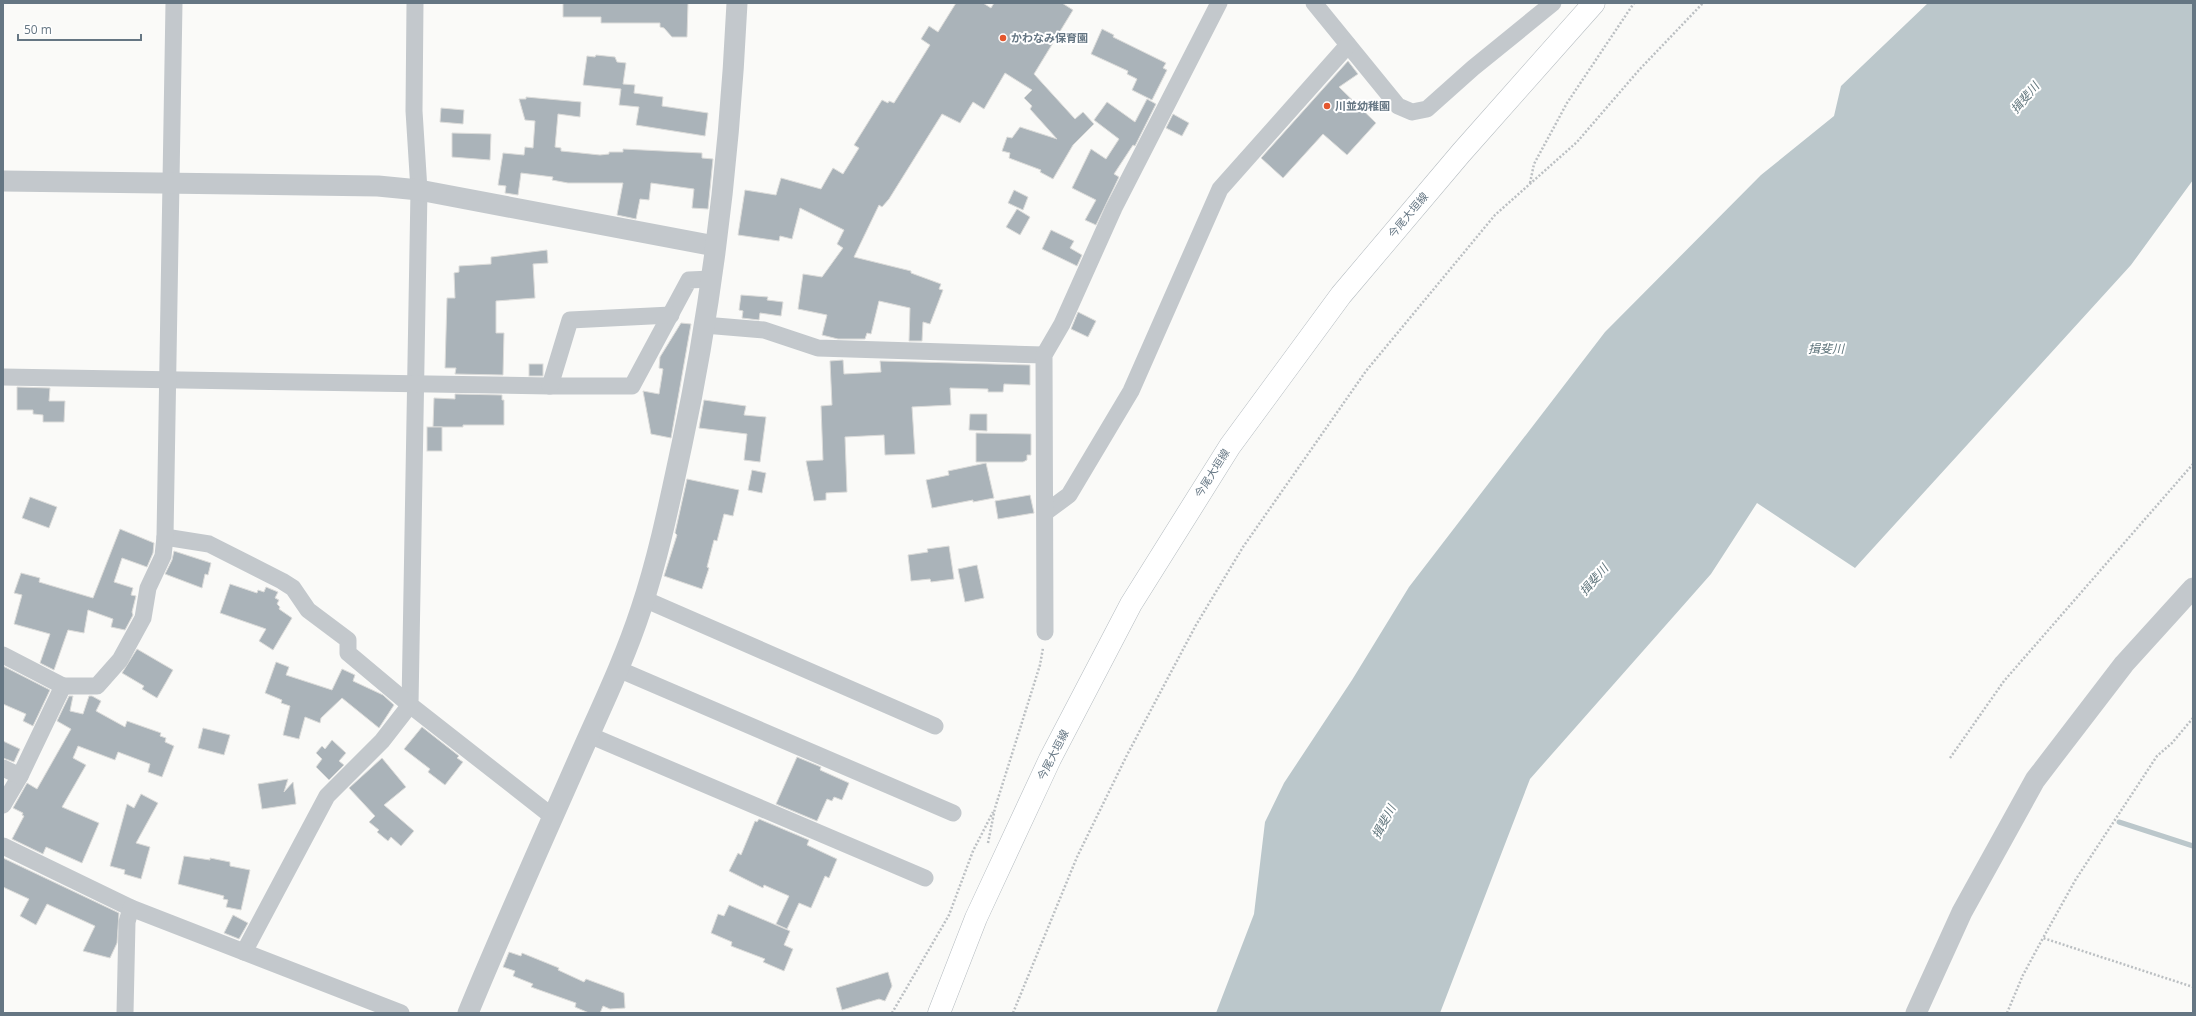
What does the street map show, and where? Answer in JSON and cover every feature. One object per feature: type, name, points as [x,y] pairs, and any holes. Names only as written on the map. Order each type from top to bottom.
[{"type":"main road","name":"今尾大垣線","points":[[939,1013],[976,918],[1050,759],[1131,604],[1230,446],[1341,295],[1461,153],[1594,3]]},
{"type":"street","points":[[3,655],[62,686],[97,686],[120,660],[143,618],[148,588],[163,556],[165,537],[174,3]]},
{"type":"street","points":[[244,952],[327,796],[382,741],[410,705],[418,190],[414,111],[415,3]]},
{"type":"street","points":[[468,1013],[618,669],[644,599],[661,542],[692,396],[711,279],[725,156],[737,3]]},
{"type":"street","points":[[1045,632],[1046,512],[1044,355],[1062,324],[1114,208],[1219,3]]},
{"type":"street","points":[[1314,3],[1398,106],[1412,112],[1427,110],[1473,68],[1553,3]]},
{"type":"street","points":[[1046,512],[1069,495],[1131,391],[1220,189],[1348,45]]},
{"type":"street","points":[[3,182],[378,186],[418,190],[715,246]]},
{"type":"street","points":[[3,377],[632,386],[690,280],[711,279]]},
{"type":"street","points":[[550,386],[570,320],[671,315]]},
{"type":"street","points":[[704,325],[764,330],[818,348],[1044,355]]},
{"type":"street","points":[[165,537],[209,544],[293,588],[308,610],[348,640],[348,653],[410,705],[553,817]]},
{"type":"street","points":[[1916,1013],[1962,912],[2035,780],[2124,664],[2193,588]]},
{"type":"street","points":[[644,599],[935,726]]},
{"type":"street","points":[[618,669],[952,814]]},
{"type":"street","points":[[3,805],[20,776],[62,686]]},
{"type":"street","points":[[589,735],[925,878]]},
{"type":"street","points":[[3,768],[20,776]]},
{"type":"street","points":[[3,846],[130,908],[401,1013]]},
{"type":"street","points":[[125,1013],[127,922],[130,908]]},
{"type":"path","points":[[1530,183],[1534,164],[1567,103],[1634,3]]},
{"type":"path","points":[[1013,1013],[1077,857],[1124,762],[1196,625],[1243,547],[1366,371],[1495,215],[1577,142],[1639,70],[1703,3]]},
{"type":"path","points":[[1950,758],[2004,681],[2193,464]]},
{"type":"path","points":[[892,1013],[948,915],[973,851],[994,808],[1040,665],[1045,632]]},
{"type":"path","points":[[2007,1013],[2023,975],[2076,879],[2157,756],[2172,742],[2193,718]]},
{"type":"path","points":[[988,845],[994,808]]},
{"type":"path","points":[[2043,938],[2193,987]]},
{"type":"water","name":"揖斐川","points":[[1928,3],[2193,3],[2193,180],[2131,265],[1855,568],[1757,503],[1711,574],[1530,779],[1440,1013],[1216,1013],[1254,914],[1265,822],[1284,783],[1352,680],[1409,587],[1605,332],[1761,175],[1834,116],[1841,86]]},
{"type":"building","points":[[563,3],[688,3],[687,37],[672,37],[664,28],[660,27],[660,23],[601,23],[601,17],[563,17]]},
{"type":"building","points":[[956,3],[983,3],[991,8],[994,3],[1062,3],[1073,10],[1034,74],[1075,119],[1083,112],[1094,124],[1073,145],[1053,179],[1040,172],[1041,170],[1009,158],[1010,153],[1002,151],[1007,137],[1012,138],[1020,127],[1057,139],[1030,109],[1032,106],[1024,98],[1032,90],[1005,73],[984,109],[973,102],[960,123],[942,114],[889,199],[882,207],[879,205],[854,257],[911,271],[911,273],[941,284],[939,289],[943,290],[930,324],[923,322],[922,341],[909,341],[910,308],[879,301],[871,334],[867,333],[865,339],[838,339],[822,335],[827,315],[798,309],[803,274],[822,277],[843,248],[837,244],[844,230],[800,208],[792,239],[780,236],[779,241],[738,235],[745,190],[776,195],[781,178],[821,189],[833,168],[843,174],[859,148],[854,145],[882,100],[888,103],[889,101],[894,103],[930,45],[921,39],[929,26],[938,32]]},
{"type":"building","points":[[1102,29],[1114,35],[1113,37],[1166,63],[1163,68],[1167,70],[1152,100],[1132,90],[1137,79],[1127,74],[1128,71],[1091,54]]},
{"type":"building","points":[[596,55],[615,57],[617,62],[626,63],[623,84],[635,85],[634,93],[663,97],[662,106],[708,113],[705,136],[636,125],[639,107],[619,105],[621,89],[583,85],[587,56],[595,57]]},
{"type":"building","points":[[1348,61],[1358,74],[1339,87],[1376,123],[1347,155],[1323,134],[1283,178],[1261,158]]},
{"type":"building","points":[[526,97],[581,102],[580,117],[558,114],[555,147],[561,148],[561,151],[600,155],[609,154],[609,152],[623,152],[623,149],[702,153],[702,158],[713,159],[708,209],[692,208],[694,189],[651,183],[649,200],[640,199],[636,219],[617,215],[623,183],[568,183],[552,180],[553,177],[521,173],[518,195],[505,193],[506,186],[498,185],[503,153],[524,155],[525,147],[533,148],[535,121],[525,120],[519,99],[526,99]]},
{"type":"building","points":[[1147,99],[1156,104],[1135,146],[1133,145],[1114,174],[1119,177],[1096,225],[1085,220],[1096,200],[1072,188],[1091,149],[1106,159],[1119,139],[1094,120],[1107,102],[1135,122]]},
{"type":"building","points":[[441,108],[464,110],[463,124],[440,122]]},
{"type":"building","points":[[1173,114],[1189,123],[1182,136],[1166,128]]},
{"type":"building","points":[[452,133],[491,134],[490,160],[452,157]]},
{"type":"building","points":[[1014,190],[1028,197],[1023,210],[1008,203]]},
{"type":"building","points":[[1017,209],[1030,217],[1020,235],[1006,227]]},
{"type":"building","points":[[1051,230],[1074,241],[1070,248],[1082,255],[1077,266],[1042,249]]},
{"type":"building","points":[[547,250],[548,263],[533,264],[535,298],[496,301],[496,333],[504,333],[503,375],[455,374],[456,368],[445,368],[447,298],[455,298],[454,273],[459,272],[459,266],[491,264],[491,257]]},
{"type":"building","points":[[741,295],[768,297],[767,300],[783,302],[781,316],[760,313],[759,320],[742,318],[743,311],[739,310]]},
{"type":"building","points":[[1078,312],[1096,321],[1088,337],[1071,329]]},
{"type":"building","points":[[681,323],[691,324],[671,438],[651,434],[643,391],[659,394],[663,369],[659,368],[660,357]]},
{"type":"building","points":[[843,360],[844,374],[881,372],[880,361],[1030,365],[1030,385],[1004,384],[1003,392],[988,392],[988,389],[950,388],[951,405],[912,407],[915,454],[885,455],[884,435],[845,437],[847,492],[826,493],[826,500],[814,501],[806,461],[823,460],[821,406],[832,405],[830,361]]},
{"type":"building","points":[[529,364],[543,364],[543,376],[529,376]]},
{"type":"building","points":[[17,387],[50,388],[49,401],[65,401],[64,422],[43,422],[43,415],[33,414],[33,410],[17,410]]},
{"type":"building","points":[[455,394],[502,395],[502,400],[504,400],[504,425],[433,427],[434,398],[455,399]]},
{"type":"building","points":[[704,400],[746,406],[744,415],[766,417],[760,462],[744,460],[747,434],[699,428]]},
{"type":"building","points":[[970,414],[987,414],[987,431],[969,430]]},
{"type":"building","points":[[427,427],[442,427],[442,451],[427,451]]},
{"type":"building","points":[[976,433],[1031,434],[1031,455],[1027,455],[1027,460],[1023,462],[976,462]]},
{"type":"building","points":[[986,463],[994,498],[973,502],[973,500],[932,508],[926,480],[949,475],[948,471]]},
{"type":"building","points":[[752,470],[766,473],[762,493],[748,490]]},
{"type":"building","points":[[687,479],[739,490],[733,516],[724,514],[717,541],[714,540],[707,567],[709,568],[702,589],[664,576],[677,535],[675,533]]},
{"type":"building","points":[[1030,495],[1034,513],[998,519],[995,501]]},
{"type":"building","points":[[30,497],[57,507],[49,528],[22,518]]},
{"type":"building","points":[[120,529],[154,543],[153,553],[147,567],[122,558],[114,582],[133,588],[131,595],[136,596],[132,612],[133,615],[125,630],[111,627],[113,619],[88,610],[84,633],[68,630],[54,670],[40,663],[50,634],[14,624],[22,595],[14,593],[21,573],[40,578],[39,582],[93,598]]},
{"type":"building","points":[[949,546],[954,579],[931,582],[930,579],[911,581],[908,555],[928,552],[927,549]]},
{"type":"building","points":[[174,551],[211,563],[208,575],[205,574],[202,588],[165,574],[172,560]]},
{"type":"building","points":[[977,565],[984,598],[965,602],[958,569]]},
{"type":"building","points":[[230,584],[257,593],[258,590],[264,592],[266,587],[278,592],[275,598],[279,600],[277,604],[280,607],[279,609],[292,618],[273,650],[259,641],[266,629],[220,613]]},
{"type":"building","points":[[137,649],[173,670],[157,698],[142,689],[144,686],[122,673]]},
{"type":"building","points":[[276,662],[289,667],[286,675],[332,690],[342,669],[355,675],[353,681],[383,695],[394,705],[379,728],[342,698],[321,718],[320,723],[305,717],[299,739],[283,735],[290,706],[281,703],[282,700],[265,693]]},
{"type":"building","points":[[3,666],[50,690],[33,726],[23,721],[26,714],[3,704]]},
{"type":"building","points":[[69,696],[73,696],[70,711],[83,714],[89,696],[92,696],[101,701],[96,711],[125,727],[127,721],[161,733],[160,736],[166,738],[165,742],[174,746],[162,777],[148,772],[150,764],[118,752],[115,760],[78,746],[73,758],[86,765],[62,807],[99,823],[82,863],[46,847],[43,854],[12,839],[24,816],[22,815],[23,813],[13,808],[27,783],[37,789],[71,729],[57,721]]},
{"type":"building","points":[[422,727],[459,756],[457,758],[463,762],[445,785],[428,772],[430,769],[404,749]]},
{"type":"building","points":[[203,728],[230,735],[224,755],[198,748]]},
{"type":"building","points":[[332,740],[346,753],[339,761],[344,765],[329,780],[316,767],[322,759],[316,753],[322,746],[325,749]]},
{"type":"building","points":[[3,741],[20,749],[14,762],[3,758]]},
{"type":"building","points":[[797,757],[821,767],[820,770],[849,783],[842,800],[834,797],[832,801],[827,799],[817,821],[776,804]]},
{"type":"building","points":[[382,758],[406,787],[384,805],[414,831],[401,846],[391,837],[388,841],[377,832],[379,830],[369,822],[375,816],[349,788]]},
{"type":"building","points":[[288,779],[284,792],[293,782],[296,804],[262,809],[258,784]]},
{"type":"building","points":[[141,794],[158,803],[136,843],[150,847],[141,879],[124,874],[125,870],[110,866],[127,804],[134,808]]},
{"type":"building","points":[[759,819],[809,840],[807,845],[837,859],[829,878],[825,876],[811,908],[799,903],[787,929],[776,924],[789,896],[764,885],[763,888],[729,871],[738,853],[741,855],[755,821],[757,822]]},
{"type":"building","points":[[184,856],[210,860],[210,858],[230,862],[230,866],[250,870],[241,910],[226,907],[228,900],[223,899],[224,896],[178,884]]},
{"type":"building","points":[[3,858],[119,913],[117,943],[110,958],[83,951],[95,926],[47,904],[36,925],[20,916],[29,899],[3,887]]},
{"type":"building","points":[[729,905],[790,931],[784,945],[793,949],[784,971],[763,962],[765,959],[731,946],[732,942],[711,933],[718,914],[724,916]]},
{"type":"building","points":[[233,915],[248,923],[239,939],[224,933]]},
{"type":"building","points":[[509,952],[521,956],[522,953],[559,968],[558,970],[584,982],[586,979],[624,993],[625,1008],[610,1009],[603,1006],[600,1013],[589,1013],[575,1007],[576,1003],[531,987],[533,984],[513,976],[515,971],[503,967]]},
{"type":"building","points":[[888,972],[892,986],[885,1001],[879,999],[842,1010],[836,988]]},
{"type":"waterway","points":[[2119,822],[2193,846]]},
{"type":"place","name":"かわなみ保育園","points":[[1003,38]]},
{"type":"place","name":"川並幼稚園","points":[[1327,106]]}]
